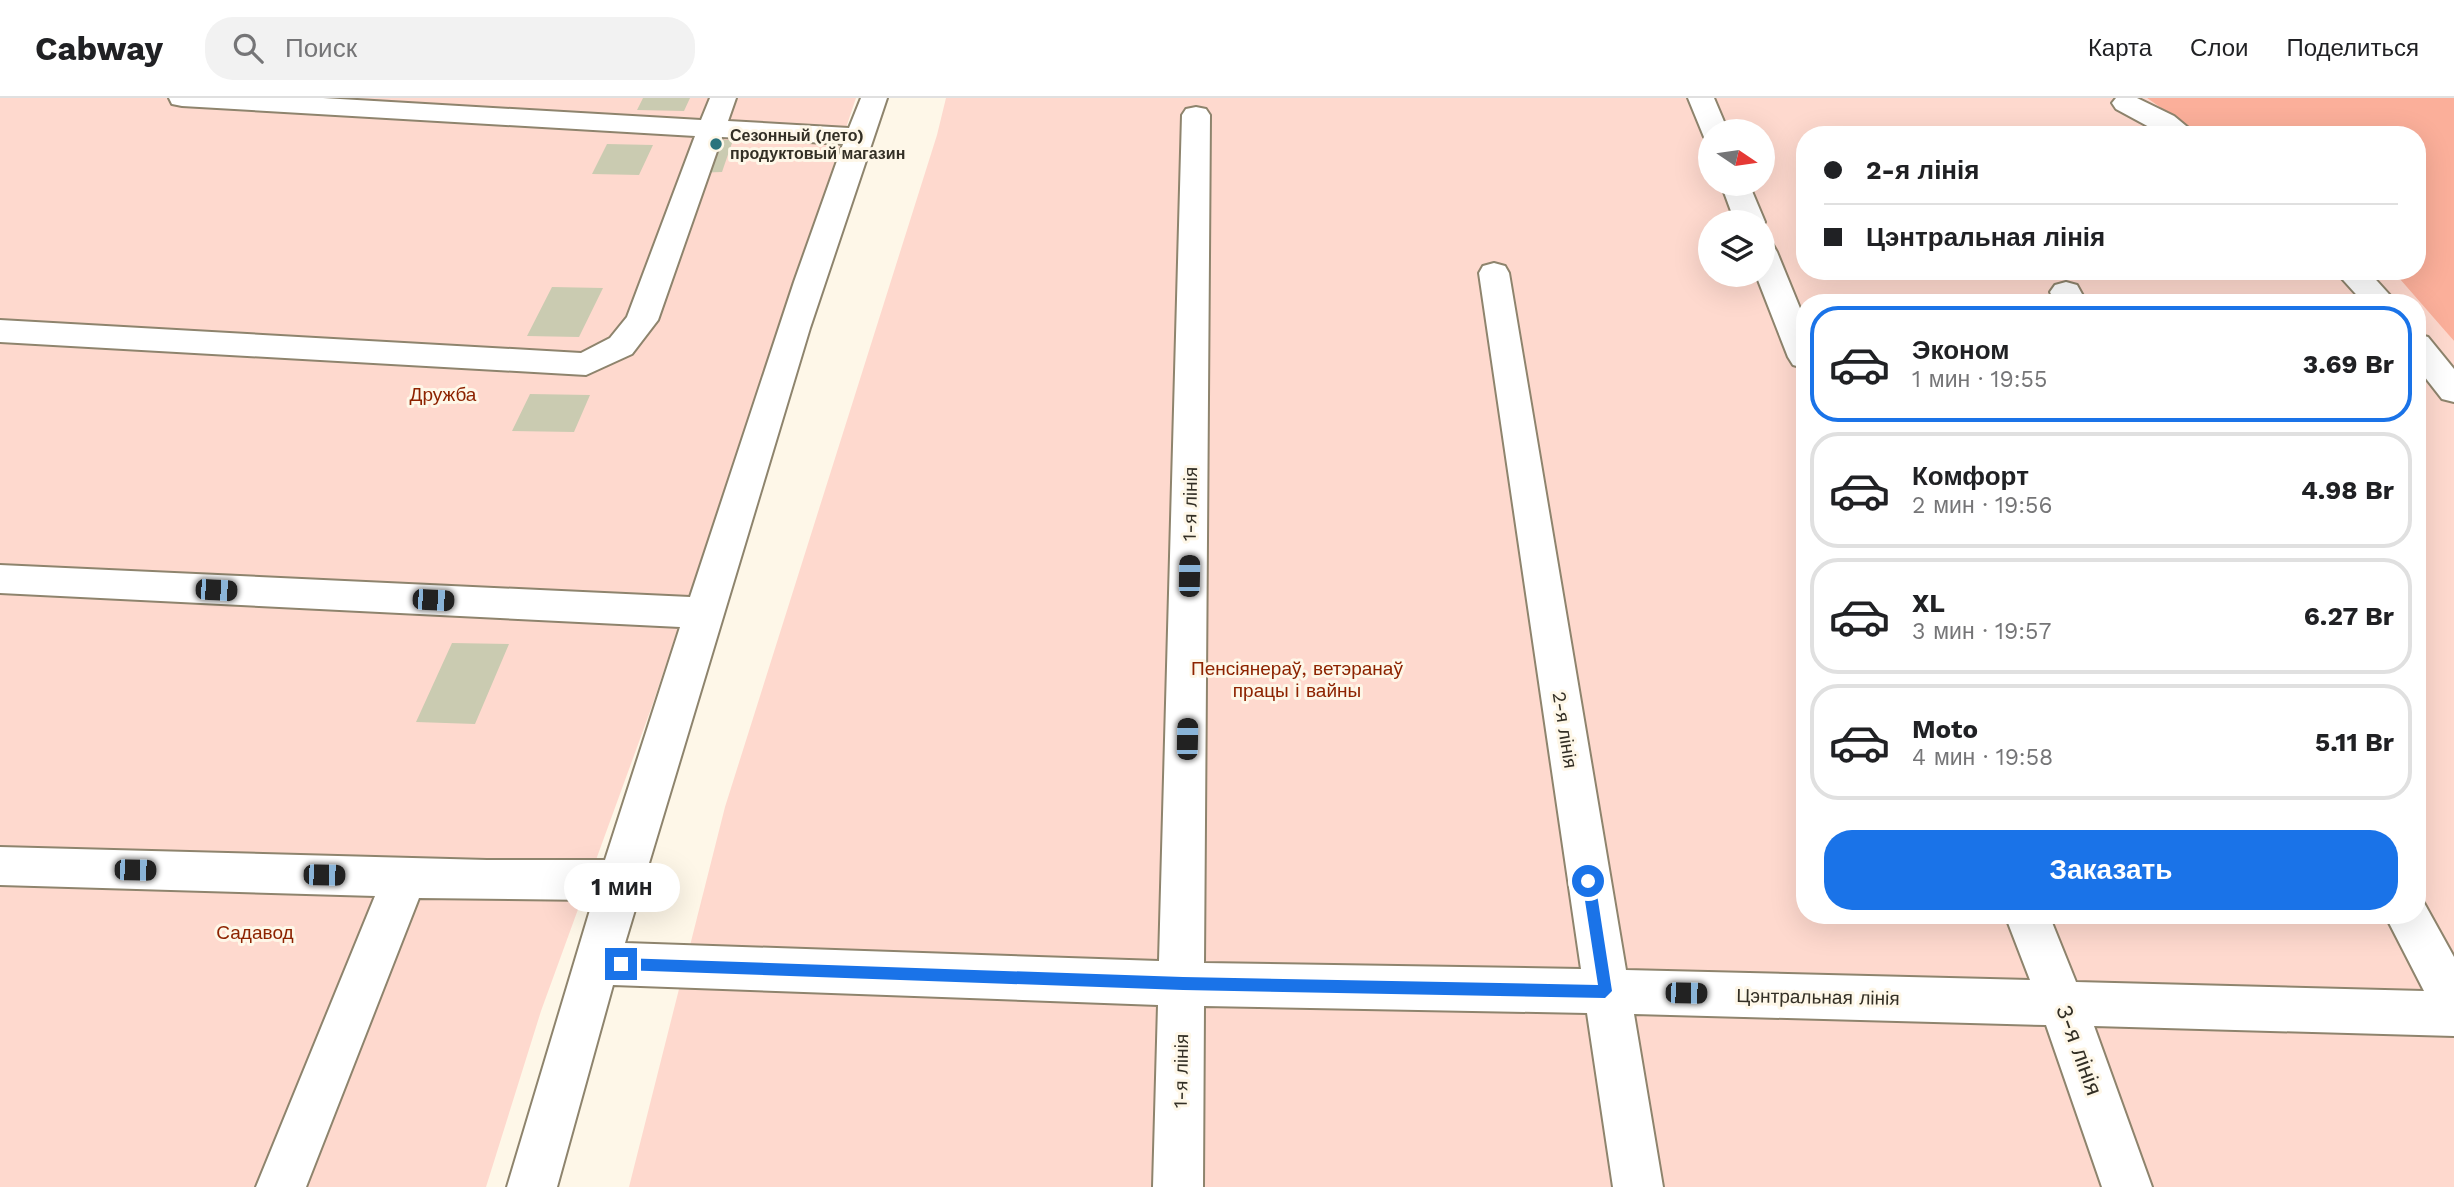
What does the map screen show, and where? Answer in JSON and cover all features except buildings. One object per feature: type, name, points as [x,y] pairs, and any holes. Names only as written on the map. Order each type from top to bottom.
[{"type":"street","points":[[182,98],[859,137]]},
{"type":"street","points":[[0,331],[586,363],[621,346],[642,320],[723,98]]},
{"type":"street","points":[[532,1187],[595,963],[703,613],[874,98]]},
{"type":"street","points":[[1701,98],[1709,119]]},
{"type":"street","points":[[2126,103],[2170,126]]},
{"type":"street","name":"1-я лінія","points":[[1178,1187],[1196,115]]},
{"type":"street","name":"2-я лінія","points":[[1494,273],[1638,1187]]},
{"type":"street","points":[[2359,280],[2373,294]]},
{"type":"street","points":[[1775,284],[1796,337]]},
{"type":"street","points":[[2426,356],[2454,391]]},
{"type":"street","points":[[0,579],[703,613]]},
{"type":"street","points":[[0,866],[621,880]]},
{"type":"street","points":[[281,1187],[405,877]]},
{"type":"street","name":"3-я лінія","points":[[2031,924],[2062,1003],[2127,1187]]},
{"type":"street","points":[[2412,924],[2454,1002]]},
{"type":"street","name":"Цэнтральная лінія","points":[[595,963],[1183,984],[1605,991],[2454,1014]]},
{"type":"green space","name":"Дружба","points":[[0,98],[856,98],[652,706],[541,1011],[486,1187],[0,1187]]},
{"type":"green space","name":"Пенсіянераў, ветэранаў працы і вайны","points":[[946,98],[2147,98],[2186,126],[1796,126],[1796,280],[2403,280],[2415,294],[1796,294],[1796,924],[2426,924],[2426,307],[2454,341],[2454,1187],[629,1187],[725,807],[937,135]]},
{"type":"shaded area","points":[[2147,98],[2454,98],[2454,341],[2426,309],[2426,294],[2413,294],[2401,280],[2426,280],[2426,126],[2186,126]]},
{"type":"place","name":"Сезонный (лето) продуктовый магазин","points":[[716,144]]},
{"type":"route","points":[[621,964],[1183,984],[1605,991],[1588,881]]},
{"type":"park label","name":"Садавод","points":[[255,932]]}]
